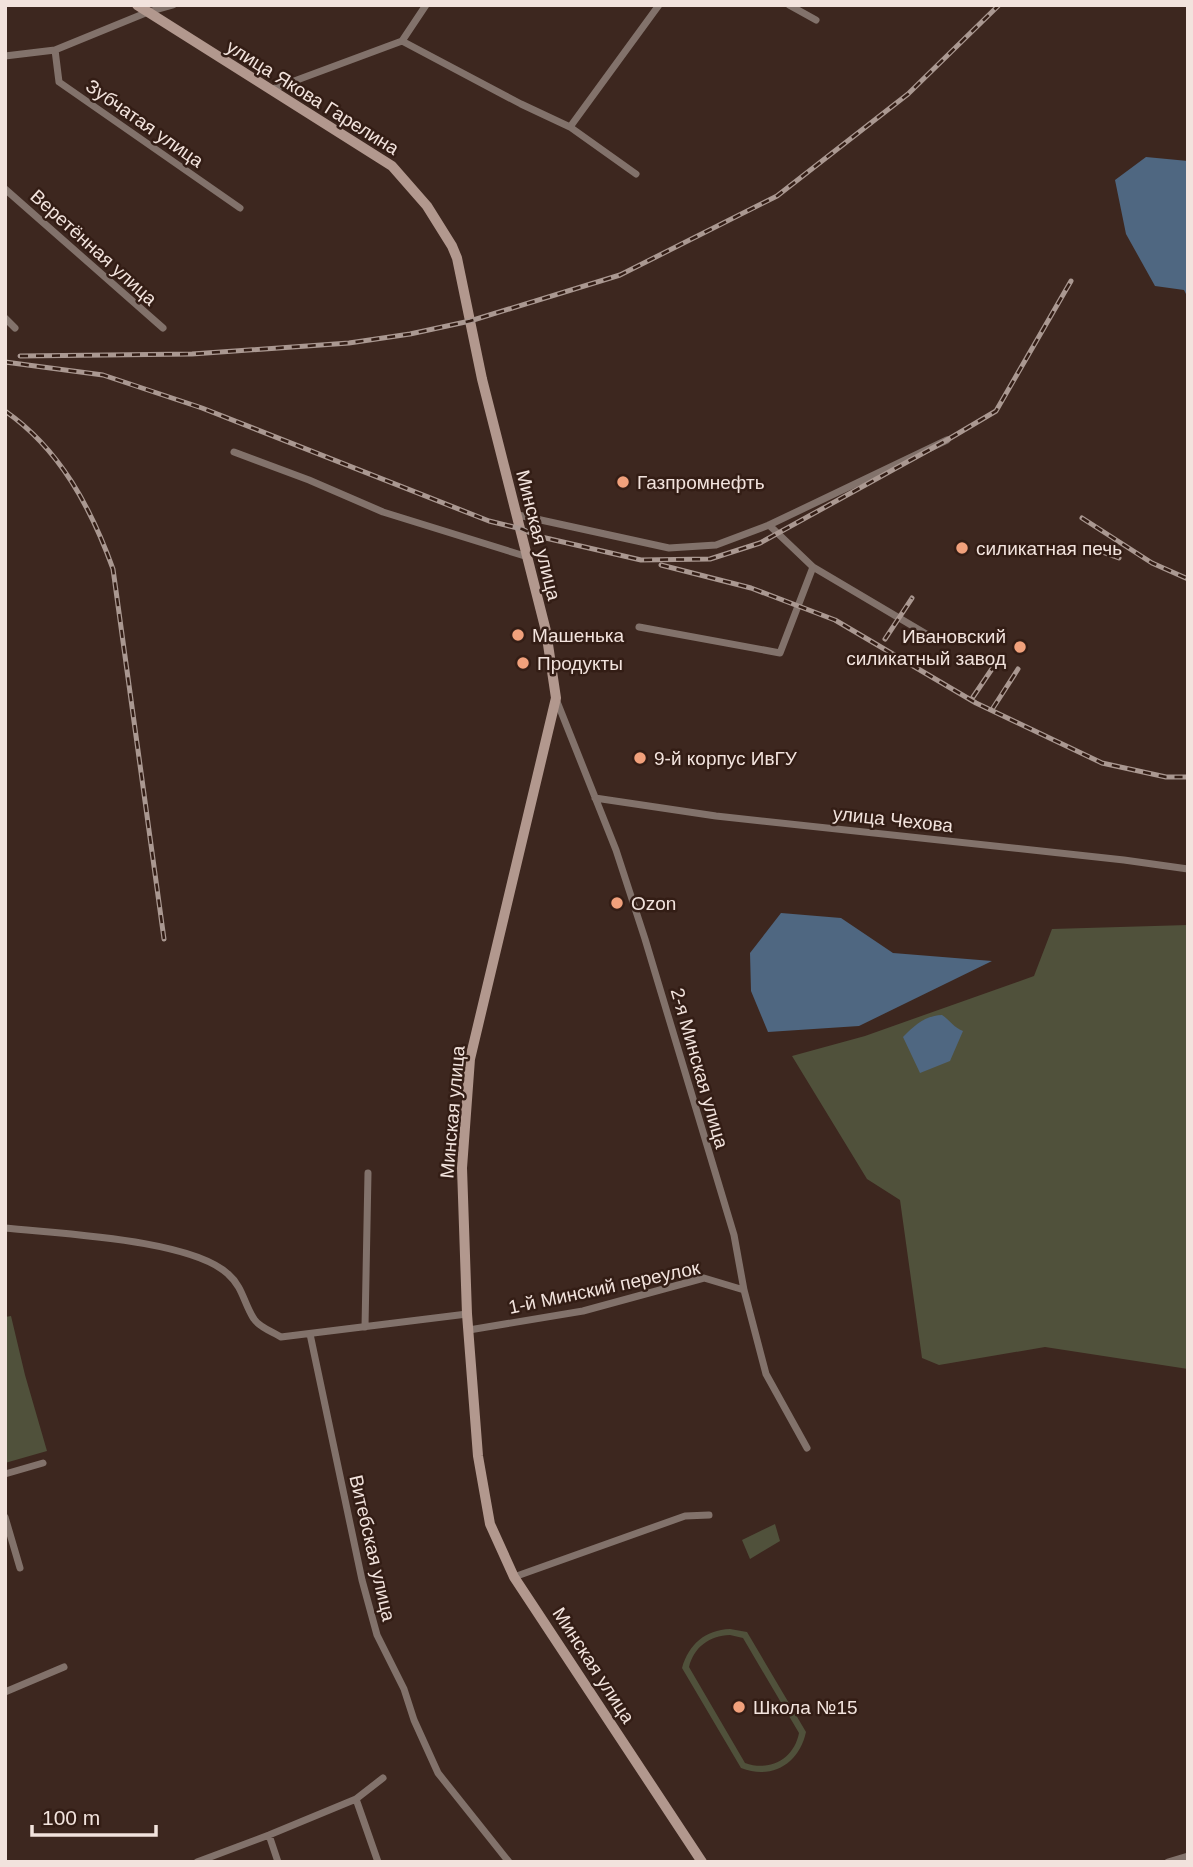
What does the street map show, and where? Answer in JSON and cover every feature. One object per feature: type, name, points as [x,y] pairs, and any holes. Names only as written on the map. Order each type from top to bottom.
[{"type":"main road","name":"улица Якова Гарелина","points":[[137,5],[392,166],[427,206],[452,246],[470,321]]},
{"type":"main road","name":"Минская улица","points":[[470,321],[500,454],[518,515],[549,646],[555,698],[470,1059],[462,1168],[467,1314],[478,1456],[490,1524],[514,1577],[702,1862]]},
{"type":"street","points":[[5,56],[55,50],[148,12],[173,5]]},
{"type":"street","points":[[270,90],[402,41],[426,5]]},
{"type":"street","points":[[570,127],[659,5]]},
{"type":"street","points":[[789,5],[816,20]]},
{"type":"street","points":[[402,41],[570,127],[636,174]]},
{"type":"street","name":"Зубчатая улица","points":[[55,50],[59,82],[240,208]]},
{"type":"street","name":"Веретённая улица","points":[[5,189],[163,328]]},
{"type":"street","points":[[5,318],[15,328]]},
{"type":"street","points":[[518,515],[669,548],[716,545],[769,525],[947,440]]},
{"type":"street","points":[[234,452],[383,512],[528,557]]},
{"type":"street","points":[[769,525],[813,567],[933,638]]},
{"type":"street","points":[[639,628],[780,653],[813,567]]},
{"type":"street","name":"2-я Минская улица","points":[[555,698],[616,850],[649,952],[734,1235],[744,1290],[766,1374],[807,1448]]},
{"type":"street","name":"улица Чехова","points":[[596,798],[716,816],[1188,869]]},
{"type":"street","points":[[365,1327],[368,1173]]},
{"type":"street","points":[[5,1228],[160,1246],[200,1258],[227,1272],[241,1289],[255,1322],[281,1337],[467,1314]]},
{"type":"street","name":"1-й Минский переулок","points":[[469,1330],[583,1311],[704,1278],[744,1290]]},
{"type":"street","name":"Витебская улица","points":[[310,1334],[362,1580],[377,1635],[404,1689],[414,1720],[438,1773],[509,1862]]},
{"type":"street","points":[[5,1474],[43,1463]]},
{"type":"street","points":[[514,1577],[685,1516],[709,1515]]},
{"type":"street","points":[[5,1517],[20,1569]]},
{"type":"street","points":[[5,1551],[14,1547]]},
{"type":"street","points":[[5,1692],[64,1667]]},
{"type":"street","points":[[197,1862],[356,1799],[383,1778]]},
{"type":"street","points":[[356,1799],[377,1862]]},
{"type":"street","points":[[269,1835],[278,1862]]},
{"type":"street","points":[[1168,1862],[1188,1856]]},
{"type":"green space","points":[[1188,925],[1188,1369],[1045,1347],[939,1365],[922,1358],[900,1200],[867,1179],[792,1056],[865,1036],[1034,976],[1052,929]]},
{"type":"green space","points":[[11,1316],[47,1451],[5,1463],[5,1317]]},
{"type":"green space","points":[[775,1524],[780,1541],[750,1559],[742,1540]]},
{"type":"green space","points":[[721,1630],[747,1632],[806,1732],[791,1761],[773,1770],[763,1772],[741,1768],[682,1668],[689,1652],[699,1640]],"holes":[[[730,1635],[743,1638],[799,1733],[792,1750],[786,1756],[780,1761],[763,1766],[745,1763],[689,1667],[699,1648],[709,1640]]]},
{"type":"water","points":[[1146,157],[1188,161],[1188,298],[1184,290],[1155,286],[1126,234],[1115,180]]},
{"type":"water","points":[[781,913],[841,918],[893,953],[992,961],[859,1026],[768,1032],[751,991],[750,953]]},
{"type":"water","points":[[942,1015],[963,1031],[950,1061],[920,1073],[903,1037],[925,1019]]},
{"type":"railway","points":[[20,356],[192,354],[349,343],[470,321],[620,275],[777,196],[908,94],[999,5]]},
{"type":"railway","points":[[5,362],[103,375],[202,408],[489,521],[522,529],[537,536],[641,560],[710,559],[760,543],[996,411],[1071,281]]},
{"type":"railway","points":[[5,411],[42,443],[71,481],[95,524],[113,569],[164,939]]},
{"type":"railway","points":[[1082,518],[1152,563],[1188,579]]},
{"type":"railway","points":[[1085,546],[1119,558]]},
{"type":"railway","points":[[661,565],[751,588],[835,620],[976,703],[1102,763],[1166,777],[1188,777]]},
{"type":"railway","points":[[885,639],[912,598]]},
{"type":"railway","points":[[973,697],[1000,657]]},
{"type":"railway","points":[[993,708],[1018,669]]},
{"type":"place","name":"Газпромнефть","points":[[623,482]]},
{"type":"place","name":"силикатная печь","points":[[962,548]]},
{"type":"place","name":"Машенька","points":[[518,635]]},
{"type":"place","name":"Ивановский силикатный завод","points":[[1020,647]]},
{"type":"place","name":"Продукты","points":[[523,663]]},
{"type":"place","name":"9-й корпус ИвГУ","points":[[640,758]]},
{"type":"place","name":"Ozon","points":[[617,903]]},
{"type":"place","name":"Школа №15","points":[[739,1707]]}]
